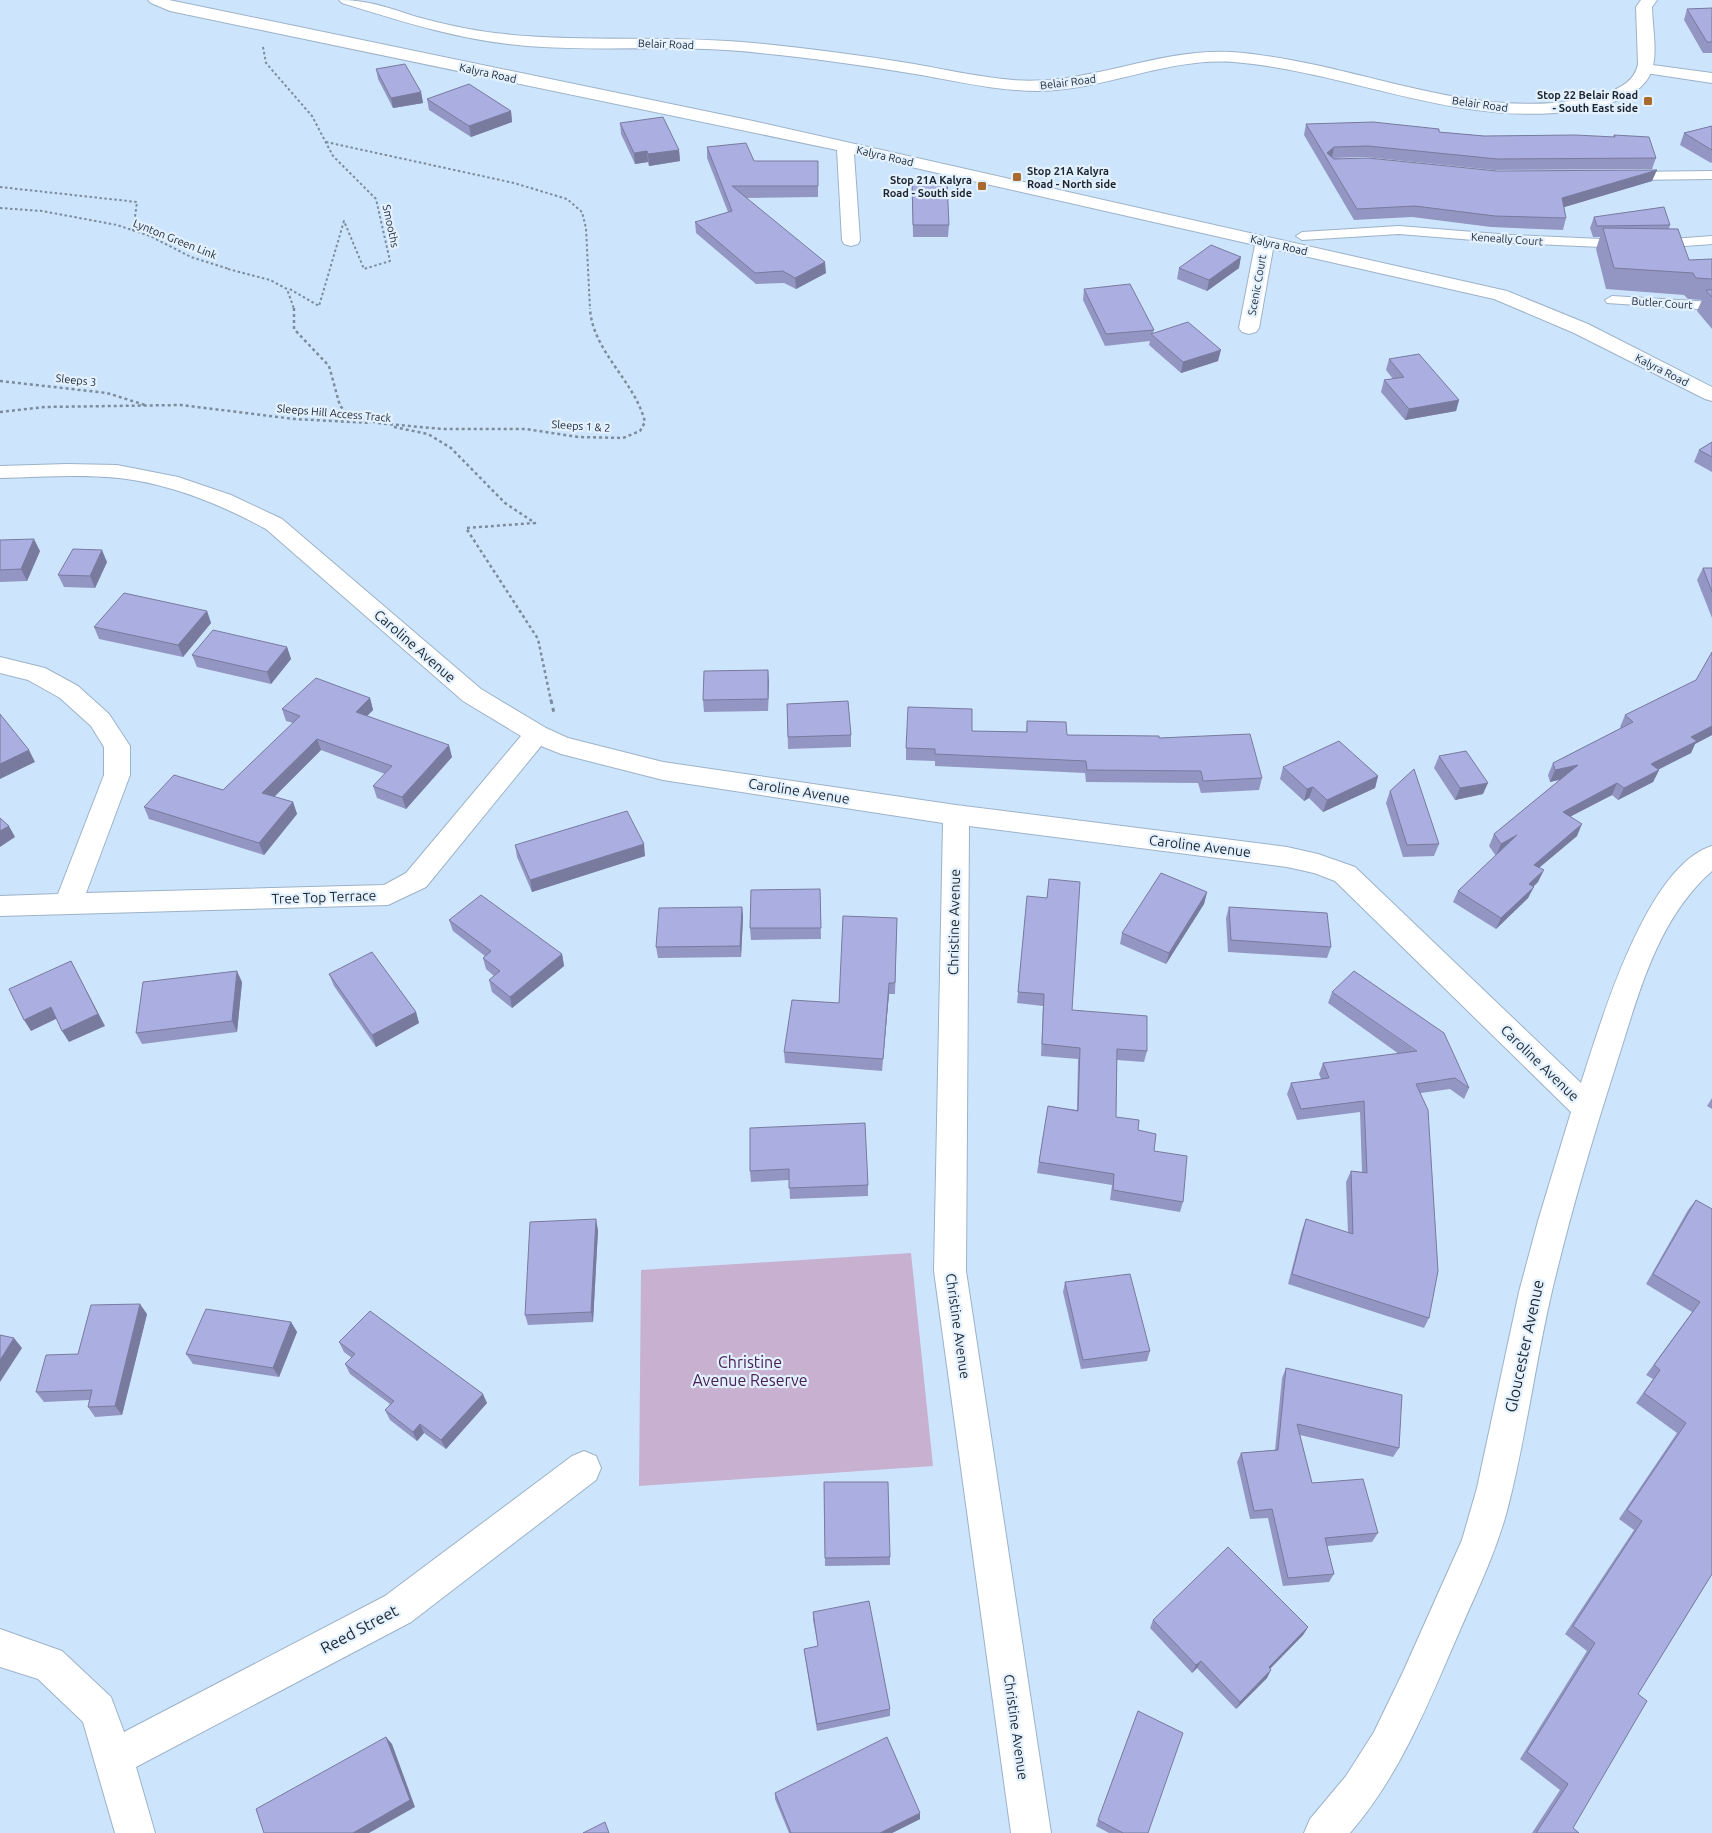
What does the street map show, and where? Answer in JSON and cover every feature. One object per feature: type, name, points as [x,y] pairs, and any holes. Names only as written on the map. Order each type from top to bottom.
[{"type":"street","name":"Kalyra Road","points":[[156,0],[170,6],[680,110],[1500,295],[1574,325],[1712,395]]},
{"type":"street","name":"Belair Road","points":[[347,0],[452,31],[498,38],[560,43],[670,43],[756,48],[895,66],[1016,86],[1048,86],[1091,80],[1183,58],[1228,57],[1270,61],[1471,105],[1522,109],[1558,108],[1596,102],[1626,91],[1637,84],[1645,70]]},
{"type":"street","points":[[1649,0],[1644,7],[1645,70],[1712,78]]},
{"type":"street","points":[[845,147],[851,240]]},
{"type":"street","name":"Scenic Court","points":[[1249,328],[1265,242]]},
{"type":"street","name":"Caroline Avenue","points":[[0,472],[79,470],[133,474],[186,486],[245,508],[274,524],[472,695],[549,739],[663,771],[956,815],[1287,857],[1318,864],[1345,874],[1587,1108]]},
{"type":"street","points":[[0,665],[36,674],[69,692],[100,720],[117,746],[117,775],[68,904]]},
{"type":"street","name":"Tree Top Terrace","points":[[0,906],[388,896],[416,880],[549,739]]},
{"type":"street","name":"Christine Avenue","points":[[956,815],[950,1271],[1031,1833]]},
{"type":"street","name":"Gloucester Avenue","points":[[1324,1833],[1364,1784],[1409,1705],[1468,1571],[1489,1513],[1527,1327],[1549,1236],[1587,1108],[1637,961],[1649,934],[1664,908],[1682,885],[1712,856]]},
{"type":"street","name":"Reed Street","points":[[114,1758],[398,1609],[584,1468]]},
{"type":"street","points":[[0,1648],[49,1664],[98,1710],[135,1833]]},
{"type":"lane","points":[[1612,176],[1712,175]]},
{"type":"lane","name":"Keneally Court","points":[[1302,236],[1399,230],[1511,240],[1644,244],[1712,240]]},
{"type":"lane","name":"Butler Court","points":[[1612,300],[1712,306]]},
{"type":"path","name":"Smooths","points":[[276,28],[262,49],[266,63],[312,116],[333,156],[376,199],[390,261],[364,269],[344,221],[319,306],[281,286]]},
{"type":"path","name":"Sleeps 1 & 2","points":[[281,286],[288,289],[294,307],[294,329],[329,366],[340,406],[350,415],[377,423],[442,429],[526,429],[578,437],[623,438],[640,431],[645,422],[641,406],[599,340],[590,313],[586,228],[582,212],[567,199],[514,183],[326,142]]},
{"type":"path","points":[[0,187],[137,202],[133,230]]},
{"type":"path","name":"Lynton Green Link","points":[[0,208],[42,211],[117,225],[150,236],[191,257],[270,280],[281,286]]},
{"type":"path","name":"Sleeps 3","points":[[0,381],[107,393],[148,406]]},
{"type":"path","name":"Sleeps Hill Access Track","points":[[0,412],[45,407],[181,405],[294,419],[377,423],[428,434],[450,448],[505,503],[535,523],[466,528],[538,638],[549,739]]},
{"type":"green space","name":"Christine Avenue Reserve","points":[[911,1253],[933,1466],[639,1486],[641,1270]]},
{"type":"building","points":[[1712,8],[1712,42],[1707,42],[1687,9]]},
{"type":"building","points":[[405,64],[421,92],[391,98],[376,69]]},
{"type":"building","points":[[469,84],[511,111],[469,126],[427,99]]},
{"type":"building","points":[[663,117],[679,150],[648,154],[647,151],[634,153],[620,123]]},
{"type":"building","points":[[1373,122],[1439,129],[1439,132],[1484,136],[1575,135],[1615,137],[1614,135],[1649,137],[1656,158],[1497,159],[1368,146],[1334,147],[1327,153],[1334,159],[1368,158],[1497,171],[1657,170],[1562,198],[1566,218],[1495,216],[1415,206],[1357,209],[1306,124]]},
{"type":"building","points":[[1712,126],[1712,150],[1684,133]]},
{"type":"building","points":[[746,143],[754,161],[818,161],[818,186],[732,186],[825,262],[795,278],[783,271],[755,273],[695,222],[732,211],[707,147]]},
{"type":"building","points":[[912,181],[947,181],[949,225],[913,225]]},
{"type":"building","points":[[1664,207],[1670,225],[1597,226],[1594,217]]},
{"type":"building","points":[[1603,228],[1678,229],[1689,260],[1712,259],[1712,279],[1696,278],[1693,273],[1614,268]]},
{"type":"building","points":[[1211,245],[1241,257],[1209,280],[1179,268]]},
{"type":"building","points":[[1130,284],[1154,330],[1106,334],[1084,289]]},
{"type":"building","points":[[1706,290],[1712,290],[1712,297]]},
{"type":"building","points":[[1188,322],[1221,350],[1183,362],[1151,334]]},
{"type":"building","points":[[1419,354],[1459,400],[1409,409],[1384,380],[1404,377],[1389,359]]},
{"type":"building","points":[[1712,442],[1712,457],[1699,450]]},
{"type":"building","points":[[34,539],[21,569],[0,570],[0,540]]},
{"type":"building","points":[[73,549],[102,550],[90,576],[58,575]]},
{"type":"building","points":[[1703,568],[1712,568],[1712,592]]},
{"type":"building","points":[[124,593],[207,611],[178,645],[94,627]]},
{"type":"building","points":[[213,630],[287,647],[267,672],[192,655]]},
{"type":"building","points":[[1712,652],[1712,726],[1691,737],[1697,741],[1651,764],[1659,770],[1624,788],[1617,783],[1563,812],[1582,824],[1534,865],[1544,870],[1529,884],[1534,887],[1501,918],[1458,891],[1517,835],[1501,844],[1494,834],[1578,765],[1555,770],[1553,763],[1633,722],[1625,715],[1696,680]]},
{"type":"building","points":[[768,670],[768,699],[703,700],[704,671]]},
{"type":"building","points":[[316,678],[370,698],[356,712],[449,745],[402,797],[373,786],[392,766],[317,739],[262,793],[293,802],[259,843],[144,807],[174,775],[223,790],[300,716],[282,709]]},
{"type":"building","points":[[848,701],[851,735],[788,737],[787,704]]},
{"type":"building","points":[[908,707],[972,709],[972,731],[1027,732],[1027,721],[1066,722],[1067,735],[1159,736],[1159,738],[1250,734],[1262,778],[1203,781],[1201,771],[1087,770],[1086,761],[935,754],[935,749],[906,748]]},
{"type":"building","points":[[0,714],[29,750],[0,764]]},
{"type":"building","points":[[1339,741],[1378,776],[1327,800],[1313,787],[1307,789],[1283,767]]},
{"type":"building","points":[[1466,751],[1488,783],[1460,788],[1439,756]]},
{"type":"building","points":[[1414,769],[1439,844],[1407,845],[1390,791]]},
{"type":"building","points":[[627,811],[644,844],[530,880],[515,845]]},
{"type":"building","points":[[0,818],[9,826],[0,831]]},
{"type":"building","points":[[1161,873],[1207,892],[1169,953],[1122,933]]},
{"type":"building","points":[[1049,879],[1080,882],[1072,1010],[1147,1016],[1147,1051],[1117,1049],[1116,1117],[1139,1120],[1138,1130],[1156,1134],[1154,1151],[1187,1156],[1183,1202],[1113,1190],[1114,1174],[1039,1162],[1048,1106],[1078,1111],[1080,1048],[1042,1044],[1044,994],[1018,992],[1027,896],[1047,898]]},
{"type":"building","points":[[820,889],[821,928],[750,928],[751,890]]},
{"type":"building","points":[[481,895],[562,954],[510,997],[489,980],[500,971],[483,958],[491,951],[449,920]]},
{"type":"building","points":[[742,907],[740,946],[656,947],[659,908]]},
{"type":"building","points":[[1229,907],[1327,913],[1331,947],[1231,940]]},
{"type":"building","points":[[843,916],[897,918],[895,983],[889,983],[883,1059],[784,1052],[792,1000],[839,1003]]},
{"type":"building","points":[[372,952],[416,1012],[372,1035],[329,974]]},
{"type":"building","points":[[71,961],[98,1014],[62,1031],[51,1007],[24,1020],[9,989]]},
{"type":"building","points":[[237,971],[232,1021],[136,1033],[143,982]]},
{"type":"building","points":[[1354,971],[1444,1033],[1469,1088],[1455,1078],[1416,1084],[1428,1110],[1438,1271],[1429,1318],[1292,1274],[1306,1219],[1353,1234],[1351,1171],[1367,1173],[1364,1101],[1301,1109],[1291,1083],[1329,1078],[1323,1063],[1417,1051],[1332,992]]},
{"type":"building","points":[[865,1123],[868,1185],[789,1188],[789,1169],[750,1171],[750,1128]]},
{"type":"building","points":[[1696,1200],[1712,1209],[1712,1574],[1638,1694],[1647,1701],[1573,1828],[1579,1833],[1536,1833],[1568,1784],[1527,1752],[1595,1643],[1573,1626],[1642,1521],[1627,1510],[1686,1423],[1644,1393],[1660,1370],[1654,1365],[1700,1302],[1653,1274]]},
{"type":"building","points":[[596,1219],[591,1312],[525,1315],[530,1222]]},
{"type":"building","points":[[1130,1274],[1150,1351],[1083,1360],[1065,1282]]},
{"type":"building","points":[[140,1304],[115,1406],[88,1407],[92,1390],[36,1392],[46,1355],[78,1354],[91,1305]]},
{"type":"building","points":[[206,1309],[291,1322],[273,1368],[186,1354]]},
{"type":"building","points":[[370,1311],[483,1394],[441,1440],[420,1424],[413,1432],[385,1410],[394,1401],[345,1364],[355,1354],[339,1342]]},
{"type":"building","points":[[0,1335],[14,1338],[0,1360]]},
{"type":"building","points":[[1286,1368],[1402,1395],[1399,1448],[1297,1424],[1312,1483],[1363,1479],[1378,1533],[1325,1538],[1334,1574],[1288,1578],[1272,1509],[1254,1511],[1241,1453],[1278,1450]]},
{"type":"building","points":[[824,1482],[888,1482],[890,1557],[825,1558]]},
{"type":"building","points":[[1228,1547],[1308,1627],[1269,1667],[1271,1670],[1240,1702],[1201,1661],[1196,1665],[1153,1620]]},
{"type":"building","points":[[869,1601],[890,1709],[817,1724],[804,1649],[818,1646],[813,1612]]},
{"type":"building","points":[[1138,1711],[1183,1733],[1148,1833],[1123,1833],[1098,1820]]},
{"type":"building","points":[[386,1737],[410,1800],[353,1833],[264,1833],[256,1809]]},
{"type":"building","points":[[887,1737],[920,1813],[880,1833],[791,1833],[775,1793]]},
{"type":"building","points":[[605,1822],[609,1833],[583,1833]]},
{"type":"place","name":"Stop 22 Belair Road - South East side","points":[[1648,101]]},
{"type":"place","name":"Stop 21A Kalyra Road - North side","points":[[1017,177]]},
{"type":"place","name":"Stop 21A Kalyra Road - South side","points":[[982,186]]}]
